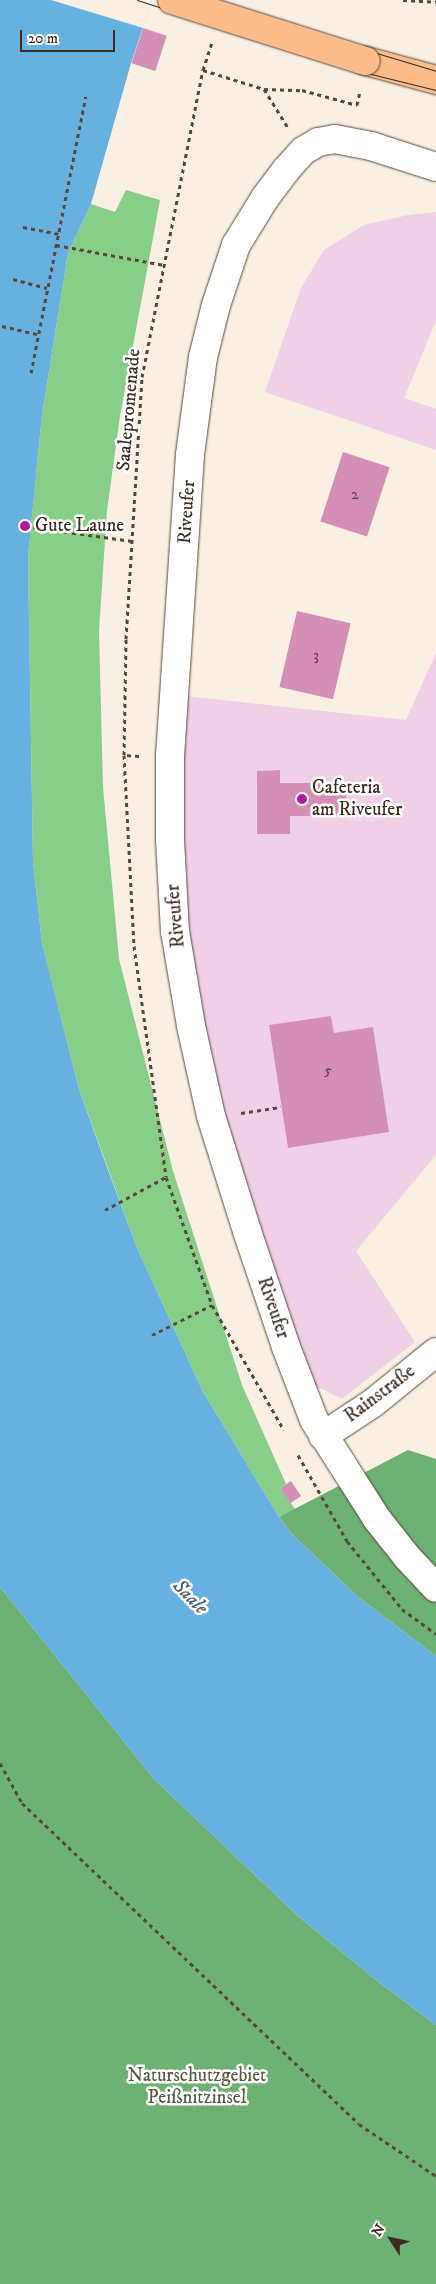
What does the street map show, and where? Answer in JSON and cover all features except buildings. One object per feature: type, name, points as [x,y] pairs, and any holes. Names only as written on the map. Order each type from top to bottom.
[{"type":"main road","points":[[172,0],[366,61],[436,80]]},
{"type":"street","points":[[304,151],[318,142],[335,139],[371,146],[436,167]]},
{"type":"street","name":"Riveufer","points":[[304,151],[286,170],[265,198],[236,245],[216,305],[203,356],[190,455],[170,756],[170,840],[175,931],[191,1026],[211,1116],[286,1347],[314,1420],[383,1526],[407,1557],[436,1588]]},
{"type":"street","name":"Rainstraße","points":[[323,1436],[373,1403],[436,1352]]},
{"type":"path","points":[[403,0],[436,2]]},
{"type":"path","name":"Saalepromenade","points":[[170,756],[124,756],[126,639],[142,377],[203,70],[214,35]]},
{"type":"path","points":[[203,70],[264,89],[302,90],[357,105]]},
{"type":"path","points":[[264,89],[304,151]]},
{"type":"path","points":[[31,374],[37,334],[86,96]]},
{"type":"path","points":[[23,227],[59,234]]},
{"type":"path","points":[[56,245],[164,266]]},
{"type":"path","points":[[13,279],[47,288]]},
{"type":"path","points":[[2,326],[37,334]]},
{"type":"path","points":[[25,526],[132,541]]},
{"type":"path","points":[[211,1116],[281,1107]]},
{"type":"path","points":[[105,1210],[166,1177]]},
{"type":"path","points":[[152,1335],[212,1305]]},
{"type":"path","points":[[0,1763],[22,1803],[352,2118],[436,2176]]},
{"type":"shaded area","points":[[436,212],[436,321],[404,398],[436,409],[436,450],[265,392],[301,288],[324,250],[364,225],[408,215]]},
{"type":"shaded area","points":[[436,653],[436,1155],[356,1251],[415,1342],[342,1399],[310,1383],[216,1119],[176,884],[186,696],[406,720]],"holes":[[[280,770],[280,783],[346,783],[346,815],[290,816],[290,834],[257,834],[257,771]],[[331,1016],[334,1033],[373,1028],[389,1132],[288,1148],[269,1026]]]},
{"type":"green space","points":[[126,190],[160,200],[120,416],[107,511],[99,630],[103,787],[119,959],[173,1171],[242,1385],[286,1484],[280,1488],[295,1509],[279,1517],[203,1392],[137,1248],[79,1089],[42,943],[33,862],[28,557],[42,415],[68,253],[91,204],[115,212]]},
{"type":"green space","points":[[408,1450],[436,1459],[436,1656],[358,1597],[292,1534],[279,1517]]},
{"type":"green space","name":"Naturschutzgebiet Peißnitzinsel","points":[[0,1587],[154,1779],[298,1916],[376,1980],[436,2025],[436,2284],[0,2284]]},
{"type":"water","name":"Saale","points":[[0,0],[152,0],[131,63],[91,204],[68,253],[42,415],[28,557],[33,862],[42,943],[79,1089],[104,1159],[137,1248],[203,1392],[279,1517],[292,1534],[358,1597],[436,1656],[436,2025],[376,1980],[298,1916],[154,1779],[0,1587]]},
{"type":"pier","points":[[51,0],[152,0],[143,28]]},
{"type":"tram line","points":[[137,0],[359,71],[436,90]]},
{"type":"tram line","points":[[200,0],[436,71]]},
{"type":"place","name":"Gute Laune","points":[[25,526]]},
{"type":"place","name":"Cafeteria am Riveufer","points":[[302,799]]}]
